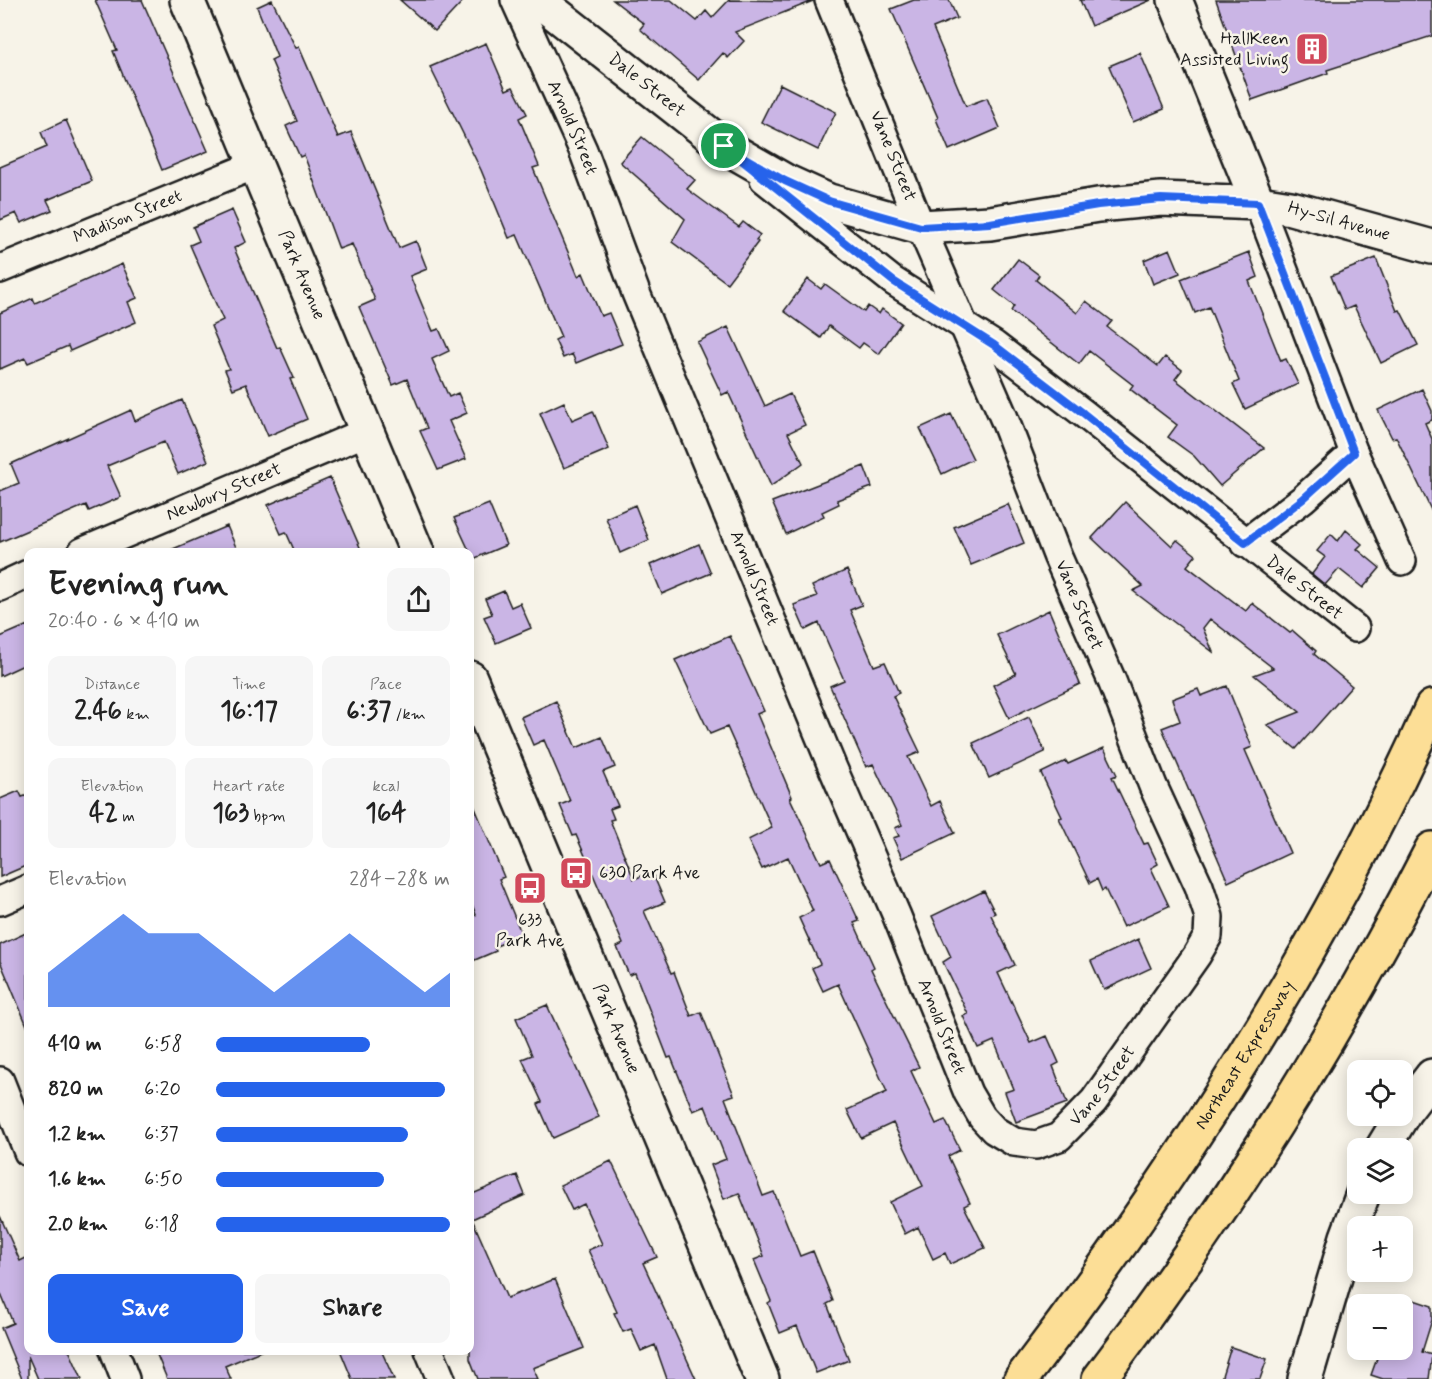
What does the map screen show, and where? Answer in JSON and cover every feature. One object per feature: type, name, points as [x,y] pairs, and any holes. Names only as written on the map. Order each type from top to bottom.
[{"type":"highway","name":"Northeast Expressway","points":[[1021,1379],[1135,1226],[1241,1064],[1338,895],[1432,707]]},
{"type":"highway","points":[[1099,1379],[1193,1250],[1254,1158],[1353,996],[1432,849]]},
{"type":"main road","name":"Park Avenue","points":[[187,0],[415,548]]},
{"type":"main road","name":"Dale Street","points":[[538,0],[724,146]]},
{"type":"main road","points":[[1175,0],[1258,203]]},
{"type":"main road","name":"Hy-Sil Avenue","points":[[724,146],[785,181],[829,201],[921,227],[990,223],[1098,205],[1161,199],[1258,203],[1348,223],[1432,247]]},
{"type":"main road","name":"Park Avenue","points":[[474,698],[762,1379]]},
{"type":"main road","points":[[1413,1101],[1432,1076]]},
{"type":"main road","points":[[1305,1379],[1347,1237],[1359,1204]]},
{"type":"street","name":"Arnold Street","points":[[515,0],[583,150],[649,326],[831,766],[897,914],[969,1093],[982,1117],[994,1130],[1014,1142]]},
{"type":"street","name":"Vane Street","points":[[829,0],[921,227],[1004,418],[1057,555],[1112,681],[1153,786],[1199,886],[1209,916],[1208,936],[1197,955],[1160,1011],[1076,1122],[1059,1137],[1036,1145],[1014,1142]]},
{"type":"street","name":"Dale Street","points":[[724,146],[893,281],[994,345],[1355,628]]},
{"type":"street","name":"Madison Street","points":[[0,269],[255,165]]},
{"type":"street","points":[[1258,203],[1354,453],[1402,561]]},
{"type":"street","name":"Newbury Street","points":[[91,548],[366,432]]},
{"type":"street","points":[[1245,543],[1303,499],[1354,453]]},
{"type":"street","points":[[0,587],[24,576]]},
{"type":"street","points":[[0,901],[24,891]]},
{"type":"street","points":[[0,1081],[24,1142]]},
{"type":"street","points":[[116,1355],[125,1379]]},
{"type":"street","points":[[431,1355],[441,1379]]},
{"type":"building","points":[[95,0],[142,0],[208,151],[162,170],[113,51],[117,50]]},
{"type":"building","points":[[272,0],[296,48],[299,47],[338,137],[351,132],[399,248],[416,241],[427,269],[410,276],[433,331],[439,329],[449,351],[432,359],[449,397],[458,393],[467,413],[449,421],[466,459],[438,470],[420,431],[427,428],[407,379],[393,385],[359,307],[375,300],[352,244],[339,249],[304,155],[300,157],[286,126],[297,121],[271,60],[277,57],[257,7]]},
{"type":"building","points":[[400,0],[464,0],[435,31]]},
{"type":"building","points":[[613,0],[671,0],[697,21],[706,11],[712,18],[729,0],[813,1],[735,32],[744,41],[728,58],[723,53],[699,80],[640,29],[644,24]]},
{"type":"building","points":[[914,0],[949,0],[957,18],[933,28],[966,106],[987,98],[1000,128],[949,150],[936,119],[938,118],[891,9]]},
{"type":"building","points":[[1080,0],[1151,0],[1091,26]]},
{"type":"building","name":"HallKeen Assisted Living","points":[[1216,0],[1432,0],[1432,36],[1327,70],[1328,73],[1252,100]]},
{"type":"building","points":[[486,43],[506,90],[513,87],[527,114],[519,118],[539,166],[533,168],[578,276],[583,273],[601,316],[609,313],[622,344],[576,363],[572,354],[563,358],[555,340],[561,337],[517,235],[509,238],[481,170],[430,67]]},
{"type":"building","points":[[1140,53],[1164,109],[1133,122],[1109,66]]},
{"type":"building","points":[[780,84],[836,112],[818,150],[761,122]]},
{"type":"building","points":[[66,120],[92,181],[47,200],[52,210],[21,223],[16,213],[0,220],[0,167],[47,147],[41,132]]},
{"type":"building","points":[[642,137],[695,180],[687,189],[739,227],[743,222],[760,235],[756,240],[758,242],[727,283],[672,242],[685,219],[620,162]]},
{"type":"building","points":[[232,210],[246,242],[234,248],[277,348],[280,347],[294,378],[290,379],[307,419],[268,436],[246,384],[233,389],[225,370],[229,369],[211,326],[223,320],[190,245],[199,241],[193,227]]},
{"type":"building","points":[[1170,249],[1180,273],[1153,284],[1144,260]]},
{"type":"building","points":[[1249,252],[1258,277],[1249,281],[1281,361],[1286,359],[1298,384],[1245,409],[1233,384],[1239,381],[1209,307],[1195,313],[1181,279]]},
{"type":"building","points":[[1376,258],[1397,311],[1400,310],[1418,345],[1381,363],[1354,306],[1345,310],[1331,276]]},
{"type":"building","points":[[1018,259],[1039,275],[1036,280],[1077,313],[1086,301],[1112,321],[1107,327],[1158,366],[1165,357],[1182,370],[1175,379],[1264,448],[1220,486],[1194,456],[1168,437],[1177,425],[1130,389],[1133,385],[1089,351],[1079,364],[1011,311],[1014,306],[994,290]]},
{"type":"building","points":[[122,264],[137,298],[128,302],[136,322],[70,351],[68,346],[28,363],[25,358],[0,369],[0,313],[33,298],[35,303]]},
{"type":"building","points":[[808,279],[821,289],[825,284],[864,312],[868,306],[879,314],[882,309],[901,323],[879,354],[863,343],[859,348],[829,326],[821,338],[784,311]]},
{"type":"building","points":[[728,327],[765,406],[790,394],[805,425],[788,433],[803,463],[771,486],[728,392],[722,395],[697,342]]},
{"type":"building","points":[[1422,389],[1432,411],[1432,420],[1425,423],[1432,439],[1432,512],[1396,437],[1392,438],[1378,410]]},
{"type":"building","points":[[182,400],[208,461],[178,474],[164,442],[107,466],[121,497],[89,511],[86,505],[0,542],[0,491],[19,483],[11,464],[131,410],[135,421]]},
{"type":"building","points":[[564,402],[572,420],[593,411],[609,449],[564,468],[540,413]]},
{"type":"building","points":[[951,414],[973,459],[942,474],[920,428]]},
{"type":"building","points":[[864,466],[872,487],[837,500],[839,504],[822,512],[824,516],[786,534],[772,502]]},
{"type":"building","points":[[330,478],[360,548],[293,548],[286,532],[281,534],[268,505]]},
{"type":"building","points":[[1125,502],[1172,546],[1177,540],[1196,555],[1187,566],[1246,611],[1252,603],[1290,633],[1293,631],[1316,651],[1314,654],[1352,686],[1296,749],[1267,725],[1300,712],[1254,675],[1273,668],[1210,619],[1203,628],[1213,652],[1133,591],[1143,586],[1092,538]]},
{"type":"building","points":[[489,504],[506,545],[474,559],[474,548],[468,548],[454,518]]},
{"type":"building","points":[[1008,504],[1024,543],[971,565],[954,527]]},
{"type":"building","points":[[635,505],[649,540],[620,553],[606,518]]},
{"type":"building","points":[[227,526],[236,548],[175,548]]},
{"type":"building","points":[[1346,530],[1362,544],[1357,549],[1380,568],[1363,588],[1339,569],[1325,585],[1312,574],[1325,557],[1317,551],[1331,534],[1338,541]]},
{"type":"building","points":[[699,544],[711,573],[662,594],[650,565]]},
{"type":"building","points":[[847,570],[862,605],[850,610],[874,666],[885,662],[899,693],[893,696],[920,752],[908,757],[931,806],[940,801],[955,833],[902,858],[893,838],[899,836],[895,828],[902,825],[873,764],[866,767],[830,686],[844,680],[819,623],[805,630],[794,605],[817,596],[812,586]]},
{"type":"building","points":[[504,591],[511,607],[520,603],[531,628],[496,643],[484,617],[492,614],[485,599]]},
{"type":"building","points":[[1049,610],[1080,684],[1009,718],[993,685],[1016,674],[997,635]]},
{"type":"building","points":[[24,627],[24,665],[0,676],[0,637]]},
{"type":"building","points":[[730,636],[764,711],[757,714],[792,797],[790,798],[821,863],[830,859],[859,921],[854,923],[874,967],[871,969],[919,1067],[911,1071],[936,1124],[945,1120],[960,1150],[948,1156],[970,1203],[964,1206],[985,1248],[950,1264],[945,1253],[933,1259],[918,1227],[905,1234],[890,1202],[923,1186],[893,1123],[861,1138],[847,1110],[887,1092],[838,984],[823,991],[812,968],[820,964],[799,918],[813,911],[788,857],[762,869],[748,840],[772,828],[727,727],[710,734],[675,660]]},
{"type":"building","points":[[1227,686],[1252,747],[1245,750],[1290,853],[1228,882],[1162,728],[1180,721],[1172,699],[1198,689],[1201,696]]},
{"type":"building","points":[[556,701],[576,748],[602,737],[615,767],[603,772],[618,806],[610,809],[614,819],[610,820],[634,879],[652,872],[665,902],[644,911],[671,973],[674,972],[691,1016],[701,1012],[734,1095],[725,1098],[763,1196],[774,1192],[800,1256],[813,1251],[833,1301],[827,1304],[849,1360],[816,1373],[797,1326],[780,1333],[768,1303],[771,1301],[754,1260],[764,1256],[739,1193],[724,1199],[711,1165],[726,1159],[705,1106],[693,1111],[671,1057],[668,1058],[635,973],[629,975],[617,947],[623,944],[576,835],[573,836],[560,805],[570,801],[544,740],[533,745],[521,717]]},
{"type":"building","points":[[1029,717],[1045,752],[989,778],[973,743]]},
{"type":"building","points":[[1104,748],[1117,775],[1112,777],[1144,844],[1148,843],[1158,864],[1151,868],[1169,906],[1123,927],[1105,889],[1102,891],[1097,879],[1090,883],[1059,818],[1062,817],[1041,773],[1066,761],[1068,764]]},
{"type":"building","points":[[19,791],[22,797],[24,796],[24,867],[0,877],[0,799]]},
{"type":"building","points":[[474,806],[504,877],[499,879],[522,935],[494,947],[496,951],[474,960],[474,916],[476,915],[474,910]]},
{"type":"building","points":[[984,891],[995,913],[991,915],[1015,965],[998,973],[1031,1043],[1047,1036],[1059,1063],[1053,1066],[1067,1103],[1016,1122],[1005,1092],[1014,1089],[994,1041],[978,1048],[963,1016],[968,1014],[943,962],[951,957],[932,916]]},
{"type":"building","points":[[24,934],[24,1018],[0,961],[0,945]]},
{"type":"building","points":[[1138,939],[1151,968],[1104,990],[1091,961]]},
{"type":"building","points":[[547,1005],[599,1117],[553,1138],[538,1104],[542,1102],[522,1059],[532,1055],[516,1018]]},
{"type":"building","points":[[611,1161],[657,1257],[643,1263],[696,1379],[667,1379],[655,1345],[641,1351],[631,1329],[623,1332],[614,1313],[617,1312],[588,1250],[602,1244],[584,1204],[572,1210],[560,1185]]},
{"type":"building","points":[[517,1175],[525,1195],[474,1218],[474,1193]]},
{"type":"building","points":[[0,1216],[20,1261],[24,1259],[24,1355],[71,1355],[82,1379],[38,1379],[28,1356],[28,1379],[22,1379],[1,1328],[13,1323],[0,1292]]},
{"type":"building","points":[[474,1224],[507,1298],[555,1279],[584,1348],[533,1368],[538,1379],[478,1379],[470,1355],[474,1355]]},
{"type":"building","points":[[1413,1300],[1432,1306],[1432,1320],[1422,1352],[1432,1355],[1429,1379],[1383,1379],[1371,1375],[1376,1360],[1413,1360]]},
{"type":"building","points":[[1231,1347],[1267,1359],[1260,1379],[1221,1379]]},
{"type":"building","points":[[157,1355],[251,1355],[225,1366],[231,1379],[167,1379]]},
{"type":"building","points":[[342,1355],[383,1355],[394,1379],[352,1379]]},
{"type":"place","name":"HallKeen Assisted Living","points":[[1312,49]]},
{"type":"place","name":"630 Park Ave","points":[[576,873]]},
{"type":"place","name":"633 Park Ave","points":[[530,888]]},
{"type":"route","points":[[724,146],[785,181],[829,201],[921,227],[990,223],[1098,205],[1161,199],[1258,203],[1354,453],[1303,499],[1245,543],[994,345],[893,281],[791,202],[724,146]]}]
